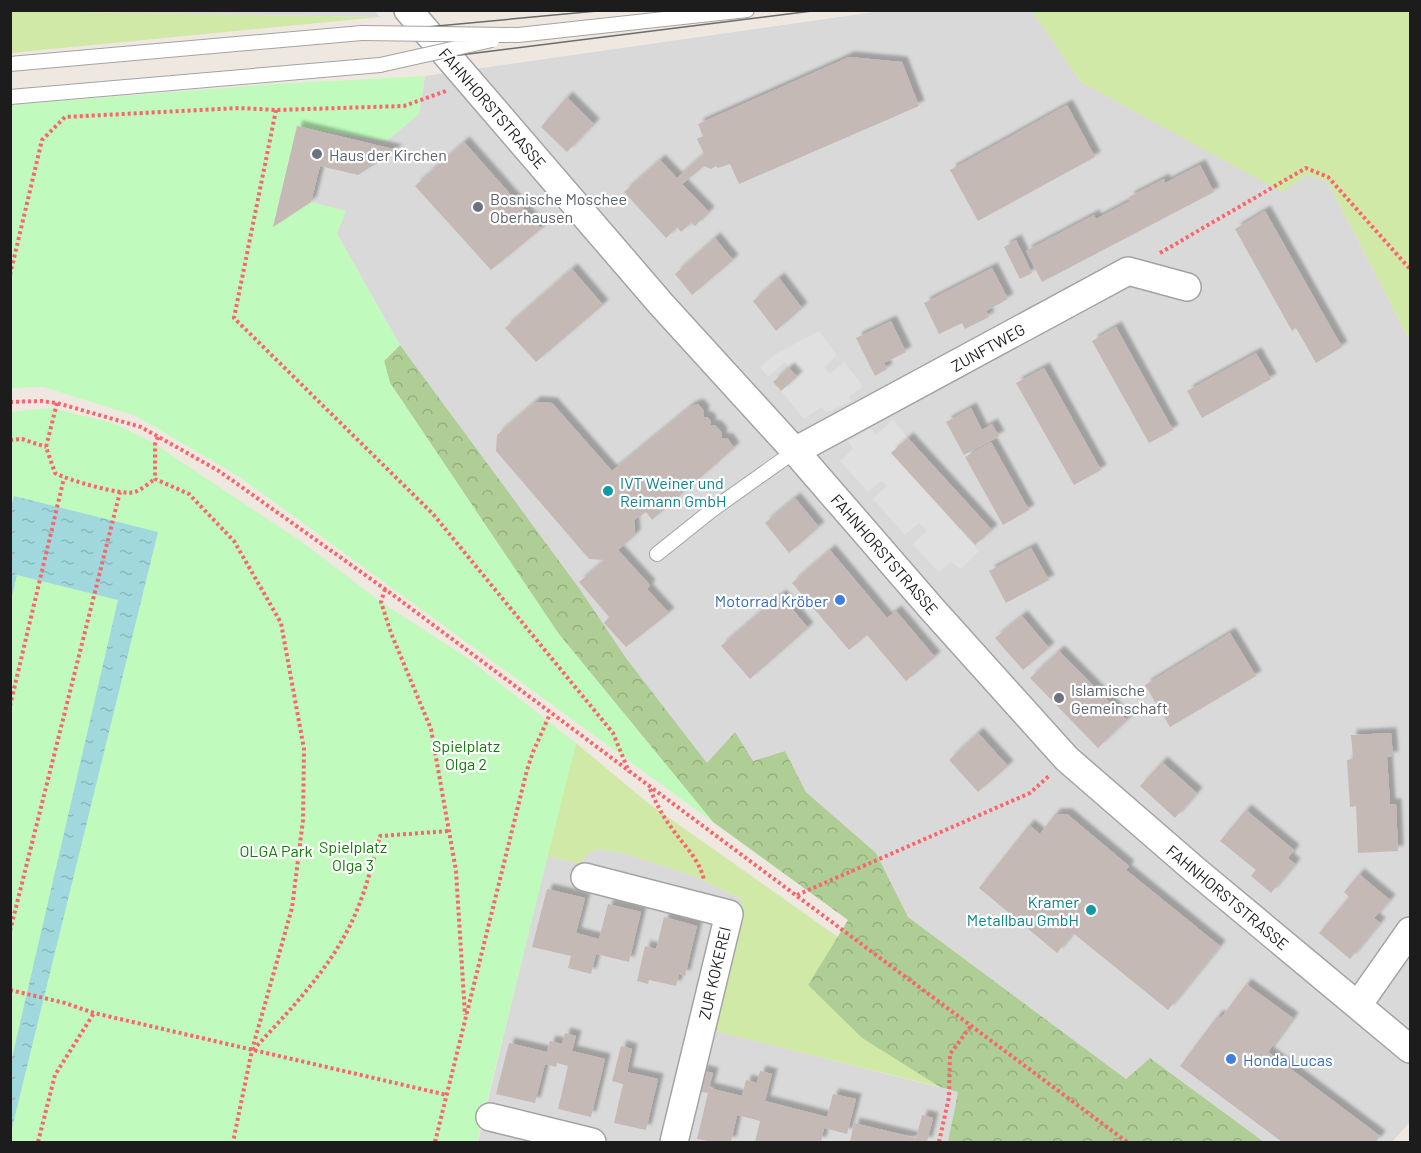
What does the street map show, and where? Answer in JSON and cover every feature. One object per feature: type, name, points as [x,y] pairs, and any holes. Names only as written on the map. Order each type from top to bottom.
[{"type":"street","name":"FAHNHORSTSTRASSE","points":[[408,10],[662,304],[1067,759],[1195,870],[1410,1049]]},
{"type":"street","name":"ZUNFTWEG","points":[[795,451],[1128,271]]},
{"type":"street","points":[[1128,271],[1186,287]]},
{"type":"street","name":"ZUR KOKEREI","points":[[585,877],[729,914],[674,1143]]},
{"type":"street","points":[[1358,1005],[1410,931]]},
{"type":"street","points":[[490,1118],[592,1143]]},
{"type":"lane","points":[[10,97],[380,65],[518,35],[747,10]]},
{"type":"lane","points":[[10,64],[362,33],[518,35]]},
{"type":"lane","points":[[657,554],[712,510],[795,451]]},
{"type":"path","points":[[10,275],[42,140],[65,117],[239,108],[276,110],[404,106],[446,91],[466,77]]},
{"type":"path","points":[[276,110],[234,318],[433,514],[614,733],[629,772]]},
{"type":"path","points":[[1128,271],[1306,168],[1328,177],[1410,269]]},
{"type":"path","points":[[10,402],[57,403],[141,427],[219,471],[385,589],[1127,1143]]},
{"type":"path","points":[[57,403],[46,447],[55,474],[120,492],[135,492],[155,479]]},
{"type":"path","points":[[155,479],[155,444],[158,437]]},
{"type":"path","points":[[10,440],[22,439],[46,447]]},
{"type":"path","points":[[10,706],[64,478]]},
{"type":"path","points":[[155,479],[189,494],[234,541],[281,623],[303,749],[303,820],[292,908],[252,1050],[233,1143]]},
{"type":"path","points":[[10,931],[120,492]]},
{"type":"path","points":[[385,589],[381,602],[391,633],[431,729],[456,871],[466,1019]]},
{"type":"path","points":[[435,1143],[527,770],[532,752],[550,714]]},
{"type":"path","points":[[796,896],[1030,793],[1067,759]]},
{"type":"path","points":[[650,789],[671,828],[700,866],[711,908]]},
{"type":"path","points":[[252,1050],[312,984],[336,949],[357,911],[380,836],[449,831]]},
{"type":"path","points":[[10,990],[66,1003],[94,1013],[447,1095]]},
{"type":"path","points":[[38,1143],[55,1075],[94,1013]]},
{"type":"path","points":[[939,1143],[949,1097],[950,1054],[971,1026]]},
{"type":"shaded area","points":[[374,10],[380,17],[17,11]]},
{"type":"shaded area","points":[[889,10],[1032,11],[1081,82],[1282,191],[1307,175],[1328,182],[1410,341],[1410,1122],[1392,1142],[1264,1142],[1150,1058],[1126,1079],[908,917],[876,853],[806,792],[785,751],[753,761],[707,763],[626,658],[579,588],[400,345],[337,234],[273,227],[297,126],[419,114],[425,76]]},
{"type":"shaded area","points":[[819,331],[837,355],[824,368],[830,374],[844,362],[863,386],[849,397],[851,401],[826,413],[822,407],[804,419],[781,391],[797,377],[785,362],[768,377],[760,367],[774,355]]},
{"type":"shaded area","points":[[893,420],[908,438],[891,453],[979,551],[961,569],[951,562],[939,572],[913,545],[927,530],[919,523],[905,535],[873,499],[887,486],[881,481],[868,492],[840,461],[853,449],[848,441],[871,428],[876,435]]},
{"type":"shaded area","points":[[598,849],[627,854],[694,876],[742,899],[712,1030],[958,1092],[948,1142],[478,1142],[547,856],[582,864],[586,854]]},
{"type":"green space","points":[[11,10],[17,11],[380,17],[11,53]]},
{"type":"green space","points":[[1032,11],[1410,11],[1410,341],[1328,182],[1307,175],[1282,192],[1081,82]]},
{"type":"green space","points":[[425,76],[419,114],[387,141],[297,127],[273,226],[311,202],[346,211],[337,234],[400,345],[384,361],[390,383],[558,633],[713,822],[240,477],[136,416],[44,387],[11,388],[10,105],[274,84]]},
{"type":"green space","points":[[400,345],[579,588],[626,658],[707,763],[735,732],[753,761],[785,751],[806,792],[876,853],[908,917],[1126,1079],[1150,1058],[1264,1142],[948,1142],[958,1092],[940,1087],[862,1038],[808,985],[848,920],[713,822],[558,633],[390,383],[384,361]]},
{"type":"green space","name":"OLGA Park","points":[[51,408],[113,423],[150,441],[302,542],[381,602],[466,657],[576,743],[477,1142],[11,1142],[11,412]]},
{"type":"green space","points":[[576,743],[648,803],[838,937],[808,985],[862,1038],[940,1087],[711,1030],[742,899],[694,876],[627,854],[598,849],[586,854],[582,864],[547,856]]},
{"type":"water","points":[[14,496],[158,532],[11,1132],[11,1062],[118,600],[17,575],[11,600],[10,511]]},
{"type":"building","points":[[849,57],[902,62],[919,106],[739,184],[730,164],[711,169],[704,166],[682,184],[709,212],[695,226],[691,223],[681,232],[677,227],[666,238],[624,192],[660,160],[677,178],[704,154],[697,139],[703,136],[698,124]]},
{"type":"building","points":[[567,97],[594,124],[567,152],[541,127]]},
{"type":"building","points":[[1067,105],[1095,157],[978,221],[950,170]]},
{"type":"building","points":[[297,126],[397,150],[358,175],[320,166],[311,202],[273,227]]},
{"type":"building","name":"Bosnische Moschee Oberhausen","points":[[464,142],[541,229],[491,270],[415,186]]},
{"type":"building","points":[[1200,165],[1214,192],[1042,282],[1026,251],[1094,215],[1096,219],[1130,201],[1129,197],[1164,179],[1165,183]]},
{"type":"building","points":[[1265,211],[1342,347],[1316,363],[1296,328],[1292,331],[1235,229]]},
{"type":"building","points":[[715,238],[733,260],[692,295],[675,274]]},
{"type":"building","points":[[1016,240],[1032,273],[1020,279],[1004,247]]},
{"type":"building","points":[[992,268],[1008,299],[986,311],[989,317],[965,329],[962,323],[939,334],[924,303]]},
{"type":"building","points":[[572,269],[603,305],[536,362],[505,328]]},
{"type":"building","points":[[779,278],[802,308],[776,331],[753,301]]},
{"type":"building","points":[[891,321],[906,352],[884,363],[887,369],[875,376],[856,338]]},
{"type":"building","points":[[1116,327],[1173,430],[1149,443],[1092,341]]},
{"type":"building","points":[[1256,353],[1271,379],[1202,418],[1187,391]]},
{"type":"building","points":[[789,368],[797,377],[781,391],[773,382]]},
{"type":"building","points":[[1044,368],[1101,470],[1074,485],[1016,383]]},
{"type":"building","name":"IVT Weiner und Reimann GmbH","points":[[535,402],[552,403],[612,471],[690,407],[698,404],[704,411],[703,417],[711,421],[710,425],[716,426],[722,433],[721,438],[728,439],[734,448],[652,520],[646,512],[634,520],[635,535],[618,550],[650,585],[647,589],[669,613],[626,647],[604,623],[609,617],[579,582],[605,560],[589,559],[496,451],[497,435]]},
{"type":"building","points":[[971,408],[982,430],[992,424],[999,436],[964,455],[946,422]]},
{"type":"building","points":[[908,438],[992,530],[975,545],[891,453]]},
{"type":"building","points":[[991,442],[1029,510],[1003,525],[965,457]]},
{"type":"building","points":[[795,498],[819,527],[789,553],[765,523]]},
{"type":"building","points":[[1031,548],[1049,580],[1006,603],[989,571]]},
{"type":"building","name":"Motorrad Kröber","points":[[830,550],[887,618],[896,611],[935,657],[906,681],[867,635],[849,650],[792,583]]},
{"type":"building","points":[[781,595],[808,628],[750,679],[721,646]]},
{"type":"building","points":[[1022,616],[1049,648],[1023,670],[995,638]]},
{"type":"building","points":[[1230,633],[1256,676],[1170,727],[1145,685]]},
{"type":"building","points":[[1059,651],[1127,720],[1098,748],[1030,678]]},
{"type":"building","points":[[978,733],[1008,766],[978,792],[949,760]]},
{"type":"building","points":[[1391,733],[1393,757],[1387,757],[1390,804],[1396,804],[1398,851],[1358,853],[1356,806],[1350,807],[1347,760],[1353,759],[1351,735]]},
{"type":"building","points":[[1162,762],[1197,793],[1175,818],[1140,786]]},
{"type":"building","points":[[1246,810],[1294,850],[1288,858],[1295,864],[1271,893],[1251,876],[1256,870],[1220,841]]},
{"type":"building","name":"Kramer Metallbau GmbH","points":[[1055,814],[1067,814],[1129,866],[1126,870],[1220,946],[1168,1010],[1073,933],[1057,953],[979,888],[1029,825],[1040,834]]},
{"type":"building","points":[[1359,874],[1390,900],[1374,918],[1380,923],[1350,959],[1319,933],[1349,897],[1344,892]]},
{"type":"building","points":[[547,889],[585,898],[576,933],[599,939],[608,904],[641,912],[629,962],[596,954],[591,974],[568,968],[571,956],[532,947]]},
{"type":"building","points":[[664,917],[697,926],[685,976],[679,974],[676,986],[649,980],[648,984],[637,981],[645,946],[656,949]]},
{"type":"building","name":"Honda Lucas","points":[[1246,984],[1293,1018],[1268,1052],[1380,1136],[1376,1142],[1282,1142],[1180,1066],[1218,1015],[1221,1018]]},
{"type":"building","points":[[565,1033],[576,1036],[572,1051],[605,1059],[591,1117],[558,1109],[568,1066],[557,1063],[556,1067],[545,1064],[535,1103],[496,1094],[509,1043],[547,1052],[550,1041],[562,1044]]},
{"type":"building","points":[[621,1046],[632,1049],[627,1072],[658,1079],[646,1130],[614,1123],[623,1084],[612,1081]]},
{"type":"building","points":[[701,1070],[713,1073],[709,1088],[742,1096],[746,1080],[757,1083],[760,1071],[772,1074],[765,1101],[827,1117],[833,1094],[856,1099],[847,1134],[824,1128],[821,1142],[755,1142],[760,1121],[737,1115],[731,1142],[697,1139],[708,1093],[696,1091]]},
{"type":"building","points":[[922,1115],[933,1118],[927,1142],[850,1142],[854,1123],[916,1138]]},
{"type":"tram line","points":[[362,33],[608,10]]},
{"type":"tram line","points":[[380,65],[820,10]]},
{"type":"place","name":"Haus der Kirchen","points":[[317,154]]},
{"type":"place","name":"Bosnische Moschee Oberhausen","points":[[478,207]]},
{"type":"place","name":"IVT Weiner und Reimann GmbH","points":[[608,491]]},
{"type":"place","name":"Motorrad Kröber","points":[[840,600]]},
{"type":"place","name":"Islamische Gemeinschaft","points":[[1059,698]]},
{"type":"place","name":"Kramer Metallbau GmbH","points":[[1091,910]]},
{"type":"place","name":"Honda Lucas","points":[[1231,1059]]},
{"type":"park label","name":"Spielplatz Olga 2","points":[[466,754]]},
{"type":"park label","name":"Spielplatz Olga 3","points":[[353,855]]}]
